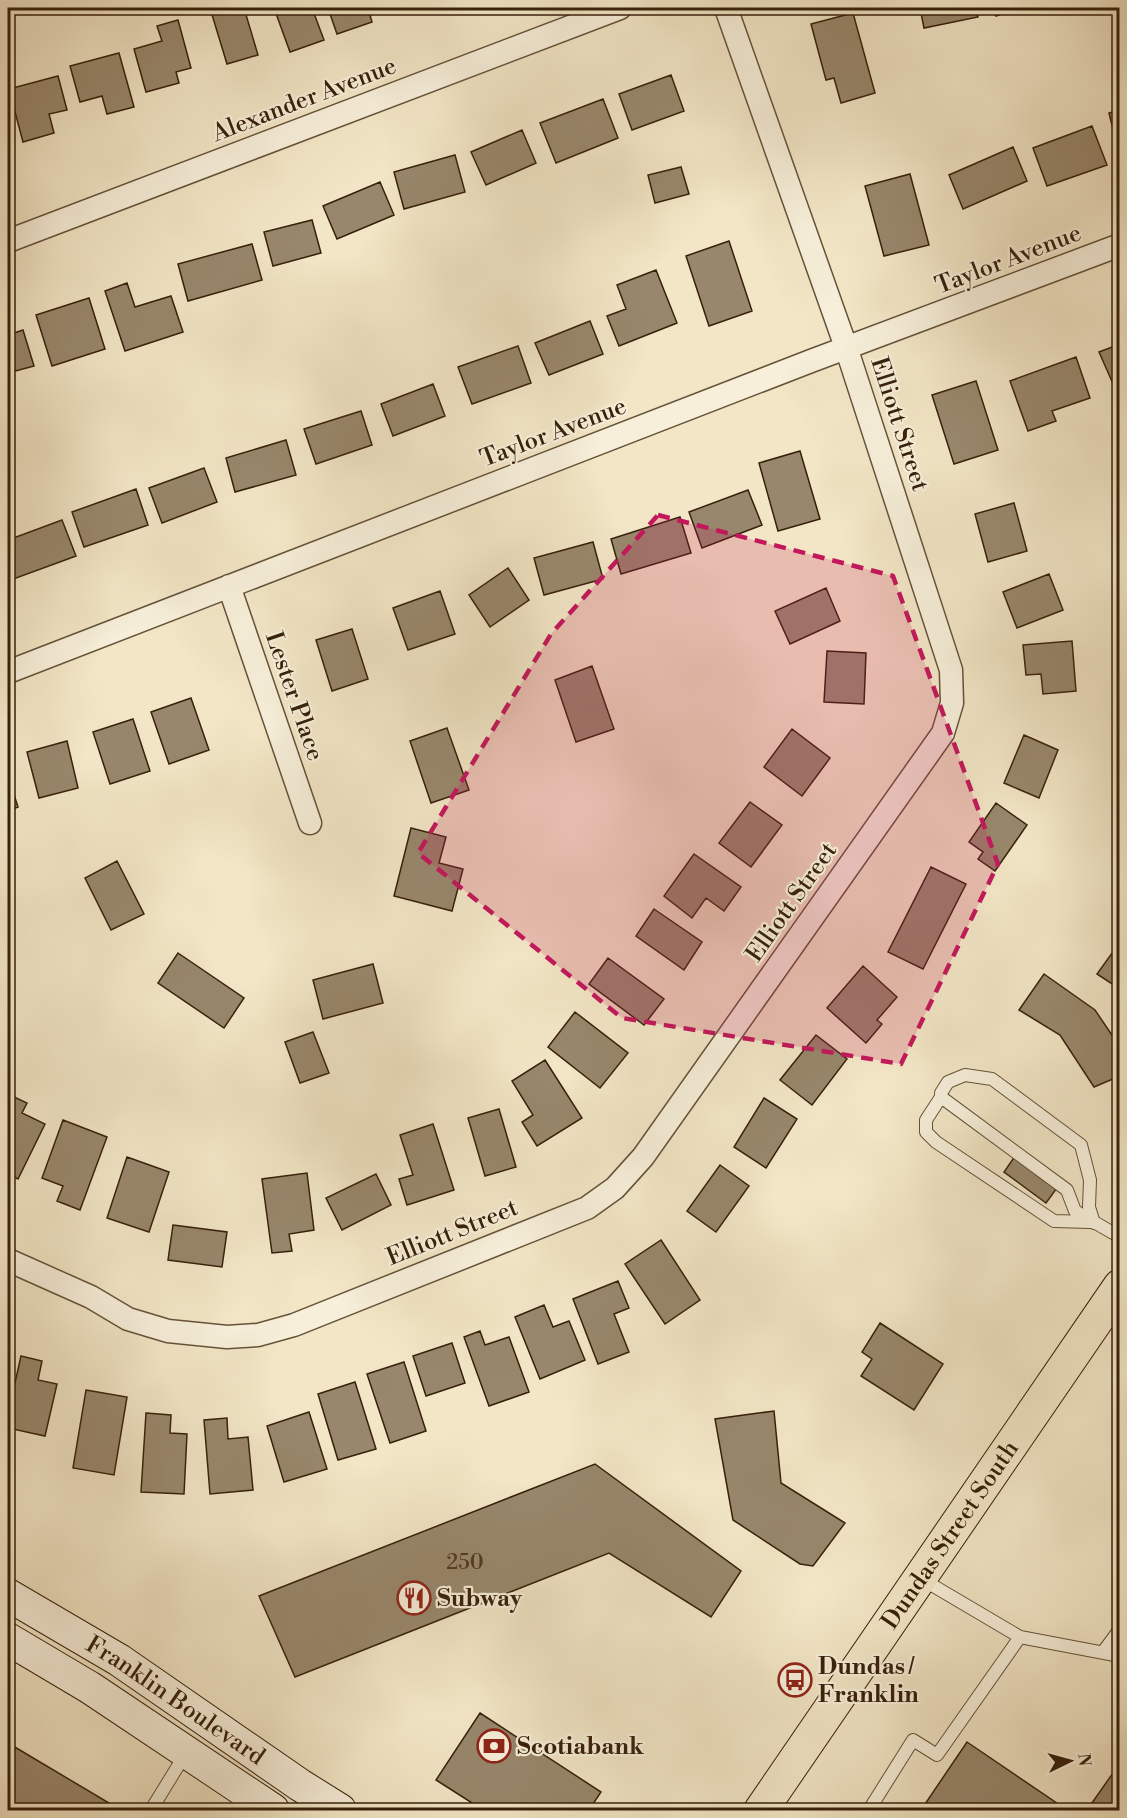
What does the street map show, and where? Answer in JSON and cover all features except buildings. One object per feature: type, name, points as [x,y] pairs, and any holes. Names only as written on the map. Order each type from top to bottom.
[{"type":"main road","name":"Dundas Street South","points":[[761,1810],[1119,1286]]},
{"type":"main road","name":"Franklin Boulevard","points":[[8,1595],[119,1660],[340,1810]]},
{"type":"main road","name":"Franklin Boulevard","points":[[8,1639],[89,1687],[273,1810]]},
{"type":"street","name":"Alexander Avenue","points":[[8,241],[620,8]]},
{"type":"street","name":"Elliott Street","points":[[8,1260],[91,1298],[128,1319],[168,1331],[227,1337],[258,1335],[294,1324],[587,1208],[615,1188],[643,1157],[943,733],[952,703],[951,670],[846,347],[726,8]]},
{"type":"street","name":"Taylor Avenue","points":[[8,672],[846,347],[1119,245]]},
{"type":"street","name":"Lester Place","points":[[229,586],[310,823]]},
{"type":"lane","points":[[965,1075],[992,1079],[1081,1145],[1090,1180],[1089,1207],[1094,1223],[1054,1221],[936,1142],[926,1132],[926,1120],[948,1082],[965,1075]]},
{"type":"lane","points":[[941,1097],[1066,1190],[1075,1211],[1119,1237]]},
{"type":"lane","points":[[919,1578],[1020,1637],[1119,1656]]},
{"type":"lane","points":[[1103,1652],[1119,1629]]},
{"type":"lane","points":[[869,1810],[913,1740],[937,1755],[1020,1637]]},
{"type":"lane","points":[[151,1810],[186,1753]]},
{"type":"highlighted area","points":[[658,515],[893,576],[998,864],[901,1064],[622,1018],[418,853],[551,634]]},
{"type":"place","name":"Subway","points":[[414,1598]]},
{"type":"place","name":"Dundas / Franklin","points":[[795,1680]]},
{"type":"place","name":"Scotiabank","points":[[494,1746]]}]
